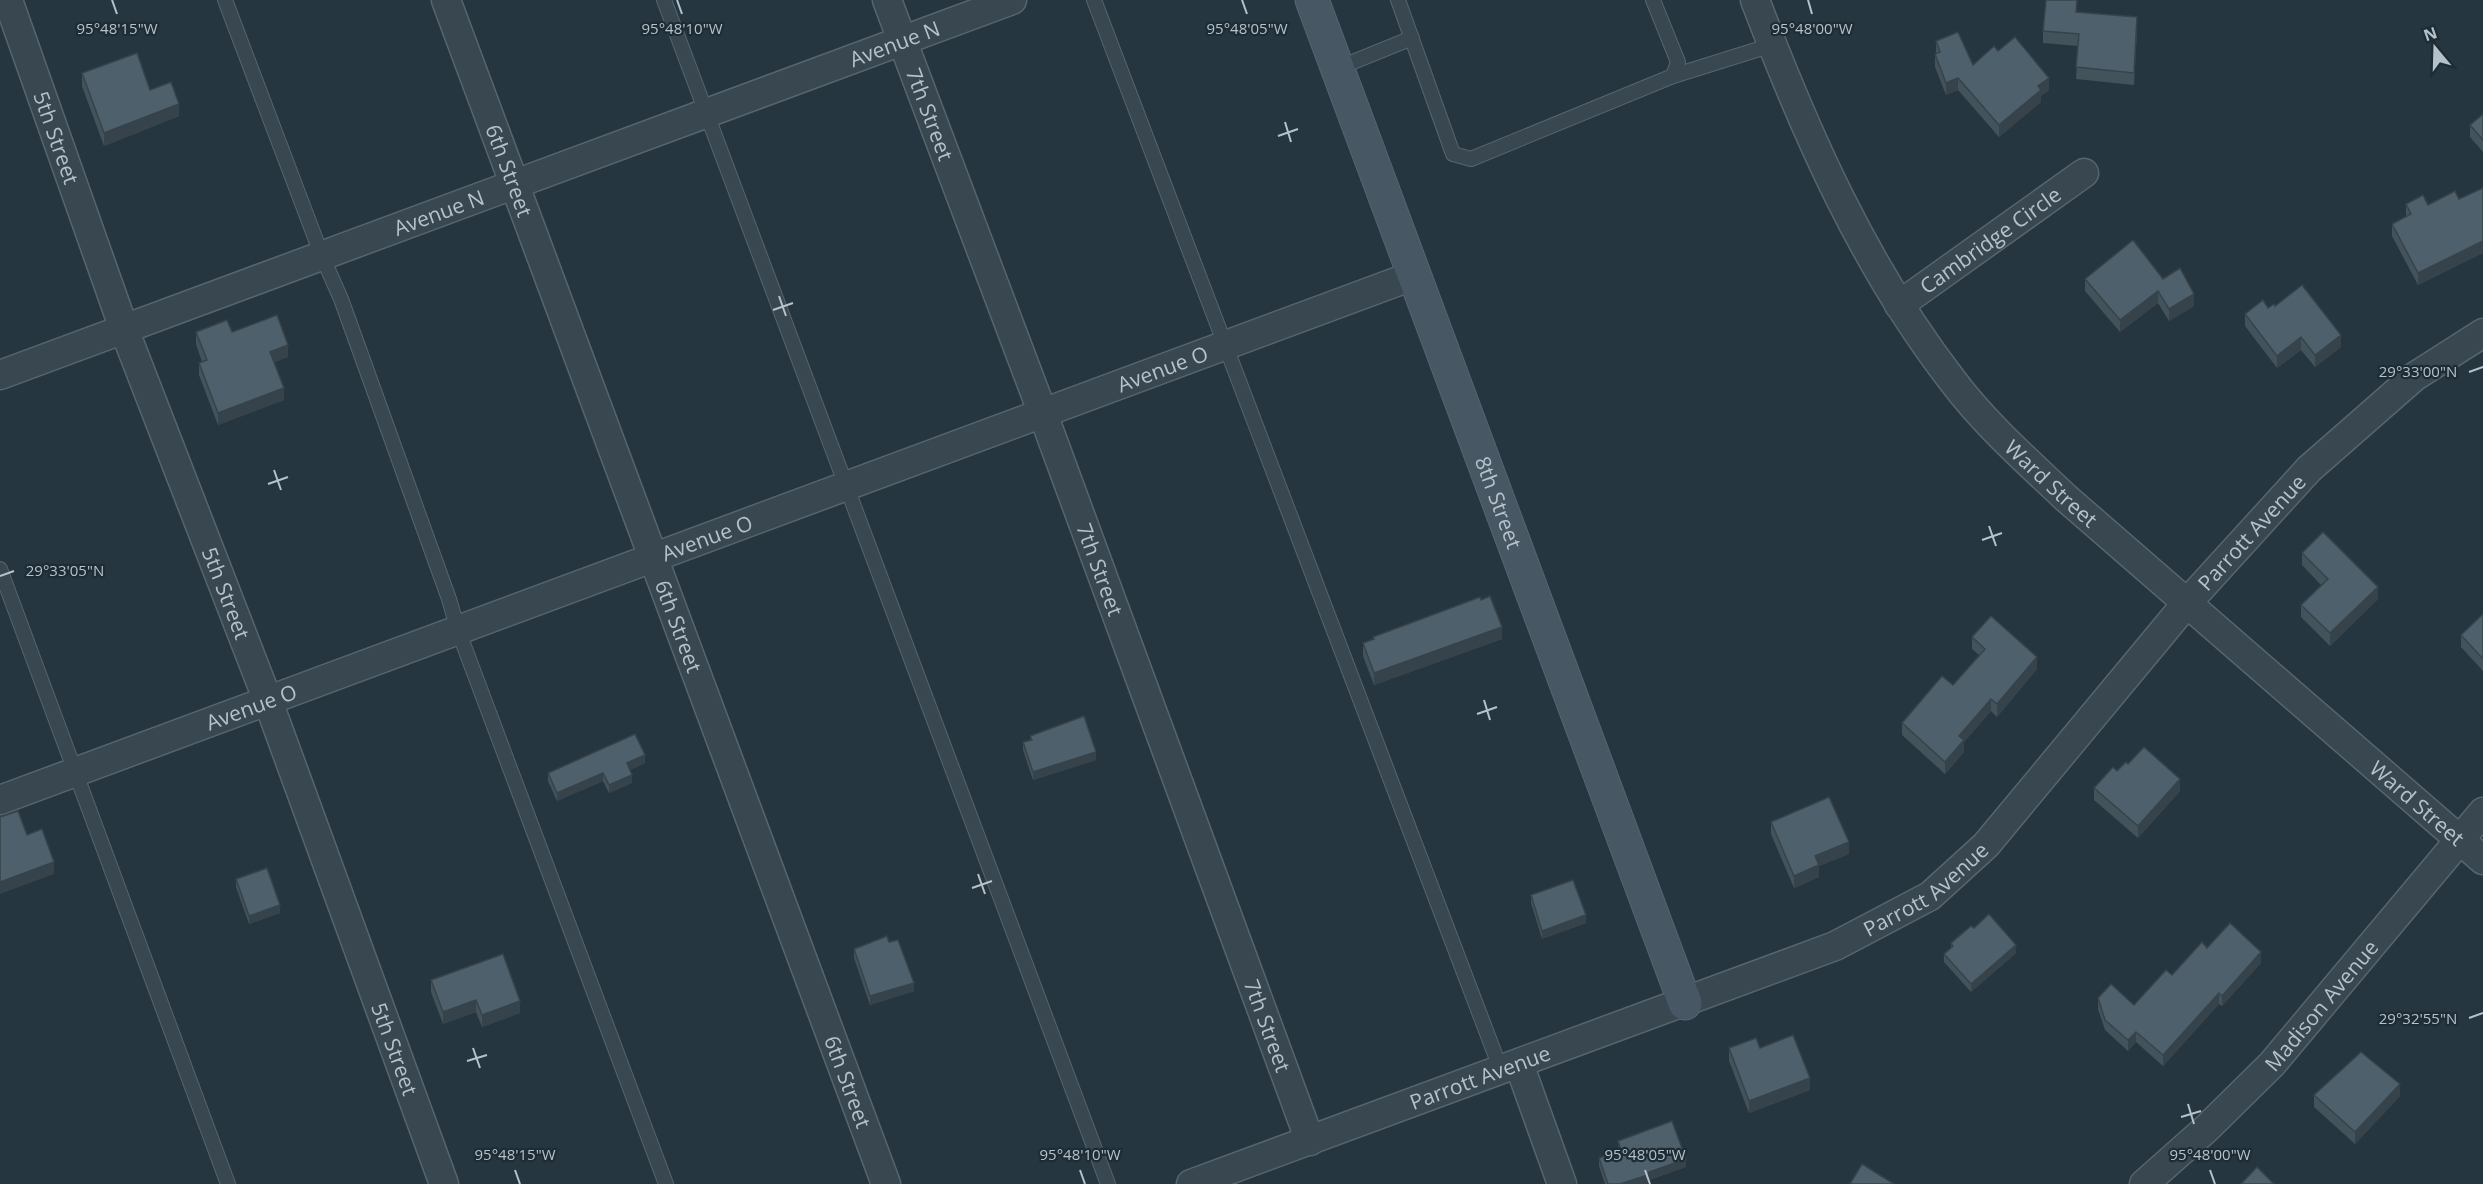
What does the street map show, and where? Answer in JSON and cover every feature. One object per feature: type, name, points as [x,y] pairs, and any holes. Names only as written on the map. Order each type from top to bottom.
[{"type":"street","name":"5th Street","points":[[8,0],[124,329],[268,700],[444,1184]]},
{"type":"street","name":"6th Street","points":[[446,0],[886,1184]]},
{"type":"street","name":"7th Street","points":[[887,0],[1043,414],[1310,1141]]},
{"type":"street","name":"Avenue N","points":[[0,375],[1012,0]]},
{"type":"street","name":"8th Street","points":[[1312,0],[1685,1002]]},
{"type":"street","name":"Ward Street","points":[[1755,0],[1838,199],[1899,305],[1953,381],[2022,455],[2186,604],[2483,860]]},
{"type":"street","name":"Cambridge Circle","points":[[1899,305],[2084,173]]},
{"type":"street","name":"Avenue O","points":[[0,800],[1414,275]]},
{"type":"street","name":"Parrott Avenue","points":[[1203,1182],[1835,946],[1930,896],[1986,845],[2186,604],[2309,469],[2415,377],[2483,333]]},
{"type":"street","name":"Madison Avenue","points":[[2144,1184],[2206,1129],[2271,1064],[2483,812]]},
{"type":"street","points":[[1510,1067],[1562,1184]]},
{"type":"lane","points":[[225,0],[353,332],[449,599],[458,630],[666,1184]]},
{"type":"lane","points":[[664,0],[1108,1184]]},
{"type":"lane","points":[[1094,0],[1226,346],[1510,1067]]},
{"type":"lane","points":[[1398,0],[1453,154],[1471,159],[1673,76],[1772,45]]},
{"type":"lane","points":[[1653,0],[1678,62],[1673,76]]},
{"type":"lane","points":[[1338,68],[1412,38]]},
{"type":"lane","points":[[0,569],[228,1184]]},
{"type":"building","points":[[2046,0],[2077,0],[2076,12],[2137,17],[2134,73],[2076,67],[2079,34],[2043,31]]},
{"type":"building","points":[[1958,32],[1973,65],[1994,46],[1998,51],[2015,37],[2049,78],[2038,86],[2041,90],[1999,125],[1958,78],[1946,83],[1935,54],[1940,52],[1936,41]]},
{"type":"building","points":[[137,53],[150,90],[171,82],[179,104],[104,133],[82,73]]},
{"type":"building","points":[[2483,114],[2483,140],[2470,125]]},
{"type":"building","points":[[2483,188],[2483,241],[2418,273],[2392,224],[2411,214],[2406,204],[2423,195],[2428,205],[2455,191],[2459,199]]},
{"type":"building","points":[[2133,240],[2163,279],[2180,268],[2194,294],[2169,309],[2158,291],[2120,320],[2085,279]]},
{"type":"building","points":[[2302,285],[2341,335],[2315,355],[2301,337],[2277,356],[2245,314],[2263,300],[2268,308],[2274,304],[2275,306]]},
{"type":"building","points":[[277,315],[288,345],[270,352],[284,388],[218,413],[199,363],[207,360],[196,332],[227,320],[232,332]]},
{"type":"building","points":[[2323,532],[2378,587],[2330,633],[2301,605],[2328,579],[2302,553]]},
{"type":"building","points":[[1490,596],[1502,627],[1374,673],[1363,643],[1374,639],[1373,637],[1480,597],[1481,600]]},
{"type":"building","points":[[2483,614],[2483,659],[2461,635]]},
{"type":"building","points":[[1991,616],[2037,657],[1997,704],[1991,699],[1959,736],[1964,740],[1945,762],[1902,723],[1942,676],[1953,685],[1985,649],[1972,637]]},
{"type":"building","points":[[1084,716],[1096,752],[1033,772],[1023,742],[1032,740],[1030,736]]},
{"type":"building","points":[[635,734],[645,755],[627,763],[632,775],[609,785],[603,773],[557,793],[548,773]]},
{"type":"building","points":[[2144,747],[2180,779],[2138,826],[2094,788],[2113,767],[2117,771],[2126,762],[2128,764]]},
{"type":"building","points":[[1829,797],[1849,842],[1815,856],[1819,865],[1794,876],[1771,822]]},
{"type":"building","points":[[18,811],[27,835],[42,829],[54,862],[0,882],[0,817]]},
{"type":"building","points":[[267,868],[280,905],[249,916],[236,879]]},
{"type":"building","points":[[1573,880],[1586,915],[1542,931],[1531,895]]},
{"type":"building","points":[[1989,914],[2016,945],[1971,984],[1944,954],[1953,946],[1951,943],[1971,926],[1974,928]]},
{"type":"building","points":[[2230,923],[2261,952],[2222,996],[2219,993],[2163,1055],[2136,1032],[2128,1040],[2105,1020],[2098,998],[2111,984],[2134,1005],[2166,970],[2172,975],[2202,942],[2207,948]]},
{"type":"building","points":[[887,936],[889,942],[898,940],[914,983],[870,996],[854,949]]},
{"type":"building","points":[[503,954],[520,1001],[482,1015],[476,1000],[443,1012],[431,980]]},
{"type":"building","points":[[1793,1035],[1810,1078],[1749,1101],[1729,1048],[1756,1038],[1760,1048]]},
{"type":"building","points":[[2361,1052],[2400,1084],[2355,1132],[2314,1095]]},
{"type":"building","points":[[1672,1121],[1686,1159],[1620,1184],[1608,1184],[1599,1158],[1621,1150],[1618,1141]]},
{"type":"building","points":[[1862,1164],[1894,1184],[1850,1184]]},
{"type":"building","points":[[2257,1167],[2274,1184],[2241,1184]]}]
